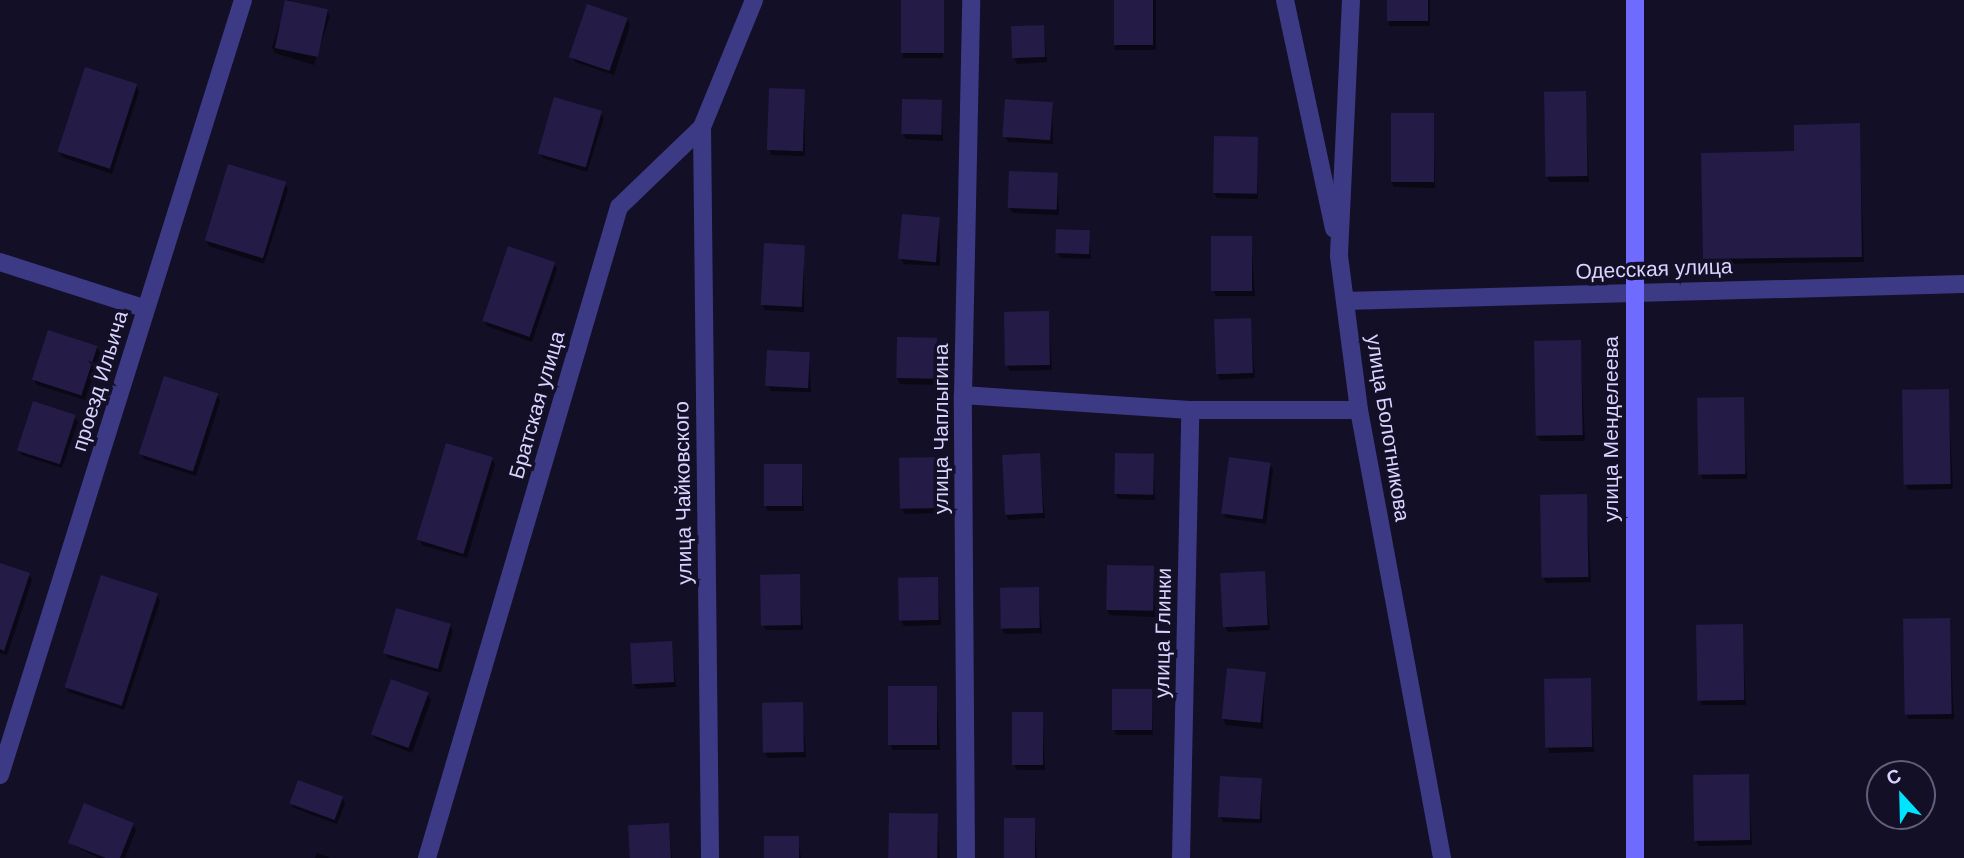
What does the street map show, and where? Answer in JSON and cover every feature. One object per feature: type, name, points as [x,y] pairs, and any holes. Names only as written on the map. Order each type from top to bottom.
[{"type":"street","name":"проезд Ильича","points":[[0,775],[243,0]]},
{"type":"street","name":"Братская улица","points":[[427,858],[619,207],[702,127],[754,0]]},
{"type":"street","name":"улица Чаплыгина","points":[[966,858],[963,396],[971,0]]},
{"type":"street","points":[[1285,0],[1339,256]]},
{"type":"street","name":"улица Болотникова","points":[[1351,0],[1339,256],[1360,410],[1443,858]]},
{"type":"street","name":"улица Менделеева","points":[[1635,0],[1635,858]]},
{"type":"street","name":"улица Чайковского","points":[[702,127],[710,858]]},
{"type":"street","points":[[0,262],[146,309]]},
{"type":"street","name":"Одесская улица","points":[[1345,301],[1964,284]]},
{"type":"street","points":[[963,396],[1190,410],[1360,410]]},
{"type":"street","name":"улица Глинки","points":[[1181,858],[1190,410]]},
{"type":"building","points":[[285,0],[328,9],[318,57],[275,48]]},
{"type":"building","points":[[901,0],[944,0],[944,53],[901,53]]},
{"type":"building","points":[[1114,0],[1153,0],[1153,45],[1114,45]]},
{"type":"building","points":[[1387,0],[1428,0],[1428,21],[1387,21]]},
{"type":"building","points":[[587,4],[628,18],[609,71],[569,57]]},
{"type":"building","points":[[1044,25],[1045,57],[1012,58],[1011,26]]},
{"type":"building","points":[[85,67],[137,84],[110,169],[57,152]]},
{"type":"building","points":[[769,88],[805,89],[803,151],[767,150]]},
{"type":"building","points":[[1586,91],[1587,176],[1545,177],[1544,92]]},
{"type":"building","points":[[554,97],[602,111],[586,167],[538,154]]},
{"type":"building","points":[[902,99],[942,100],[941,135],[901,134]]},
{"type":"building","points":[[1005,99],[1053,102],[1050,140],[1002,137]]},
{"type":"building","points":[[1391,113],[1434,113],[1434,182],[1391,182]]},
{"type":"building","points":[[1860,123],[1862,257],[1703,259],[1701,153],[1794,151],[1794,125]]},
{"type":"building","points":[[1214,136],[1258,137],[1257,194],[1213,193]]},
{"type":"building","points":[[228,164],[286,182],[263,258],[205,241]]},
{"type":"building","points":[[1009,171],[1058,173],[1057,210],[1008,208]]},
{"type":"building","points":[[902,214],[940,217],[936,262],[898,259]]},
{"type":"building","points":[[1056,229],[1090,230],[1089,254],[1055,253]]},
{"type":"building","points":[[1211,236],[1252,236],[1252,291],[1211,291]]},
{"type":"building","points":[[764,243],[805,245],[802,307],[761,305]]},
{"type":"building","points":[[508,246],[555,262],[530,337],[482,321]]},
{"type":"building","points":[[1049,311],[1050,365],[1005,366],[1004,312]]},
{"type":"building","points":[[1251,318],[1253,373],[1216,374],[1214,319]]},
{"type":"building","points":[[48,330],[97,346],[81,396],[32,379]]},
{"type":"building","points":[[897,337],[937,338],[936,379],[896,378]]},
{"type":"building","points":[[1581,340],[1583,435],[1536,436],[1534,341]]},
{"type":"building","points":[[767,350],[810,352],[808,388],[765,386]]},
{"type":"building","points":[[164,376],[218,394],[193,472],[139,454]]},
{"type":"building","points":[[1949,389],[1951,484],[1904,485],[1902,390]]},
{"type":"building","points":[[1744,397],[1745,474],[1698,475],[1697,398]]},
{"type":"building","points":[[33,401],[76,415],[60,464],[17,450]]},
{"type":"building","points":[[446,443],[493,457],[463,554],[416,540]]},
{"type":"building","points":[[1040,453],[1043,513],[1005,515],[1002,455]]},
{"type":"building","points":[[1115,453],[1154,454],[1153,495],[1114,494]]},
{"type":"building","points":[[940,457],[941,508],[900,509],[899,458]]},
{"type":"building","points":[[1229,457],[1271,463],[1263,519],[1221,513]]},
{"type":"building","points":[[764,464],[802,464],[802,506],[764,506]]},
{"type":"building","points":[[1587,494],[1588,577],[1541,578],[1540,495]]},
{"type":"building","points":[[0,563],[30,573],[4,651],[0,649]]},
{"type":"building","points":[[1107,565],[1154,566],[1153,611],[1106,610]]},
{"type":"building","points":[[1265,571],[1268,625],[1223,627],[1220,573]]},
{"type":"building","points":[[800,574],[801,625],[761,626],[760,575]]},
{"type":"building","points":[[101,575],[158,594],[122,706],[65,687]]},
{"type":"building","points":[[938,577],[939,620],[899,621],[898,578]]},
{"type":"building","points":[[1039,587],[1040,628],[1001,629],[1000,588]]},
{"type":"building","points":[[396,608],[451,624],[438,669],[383,653]]},
{"type":"building","points":[[1950,618],[1952,714],[1905,715],[1903,619]]},
{"type":"building","points":[[1743,624],[1744,700],[1697,701],[1696,625]]},
{"type":"building","points":[[672,641],[674,682],[632,684],[630,643]]},
{"type":"building","points":[[1227,668],[1266,672],[1260,723],[1222,719]]},
{"type":"building","points":[[1591,678],[1592,747],[1545,748],[1544,679]]},
{"type":"building","points":[[391,679],[429,693],[408,748],[371,734]]},
{"type":"building","points":[[888,686],[937,686],[937,745],[888,745]]},
{"type":"building","points":[[1112,689],[1152,689],[1152,730],[1112,730]]},
{"type":"building","points":[[803,702],[804,752],[763,753],[762,703]]},
{"type":"building","points":[[1012,712],[1043,712],[1043,765],[1012,765]]},
{"type":"building","points":[[1749,774],[1750,840],[1694,841],[1693,775]]},
{"type":"building","points":[[1220,776],[1262,778],[1260,819],[1218,817]]},
{"type":"building","points":[[298,780],[343,796],[335,820],[289,803]]},
{"type":"building","points":[[84,803],[134,823],[120,858],[106,858],[68,843]]},
{"type":"building","points":[[889,813],[938,814],[937,858],[888,858]]},
{"type":"building","points":[[1004,818],[1035,818],[1035,858],[1004,858]]},
{"type":"building","points":[[669,823],[671,858],[630,858],[628,825]]},
{"type":"building","points":[[764,836],[799,836],[799,858],[764,858]]}]
